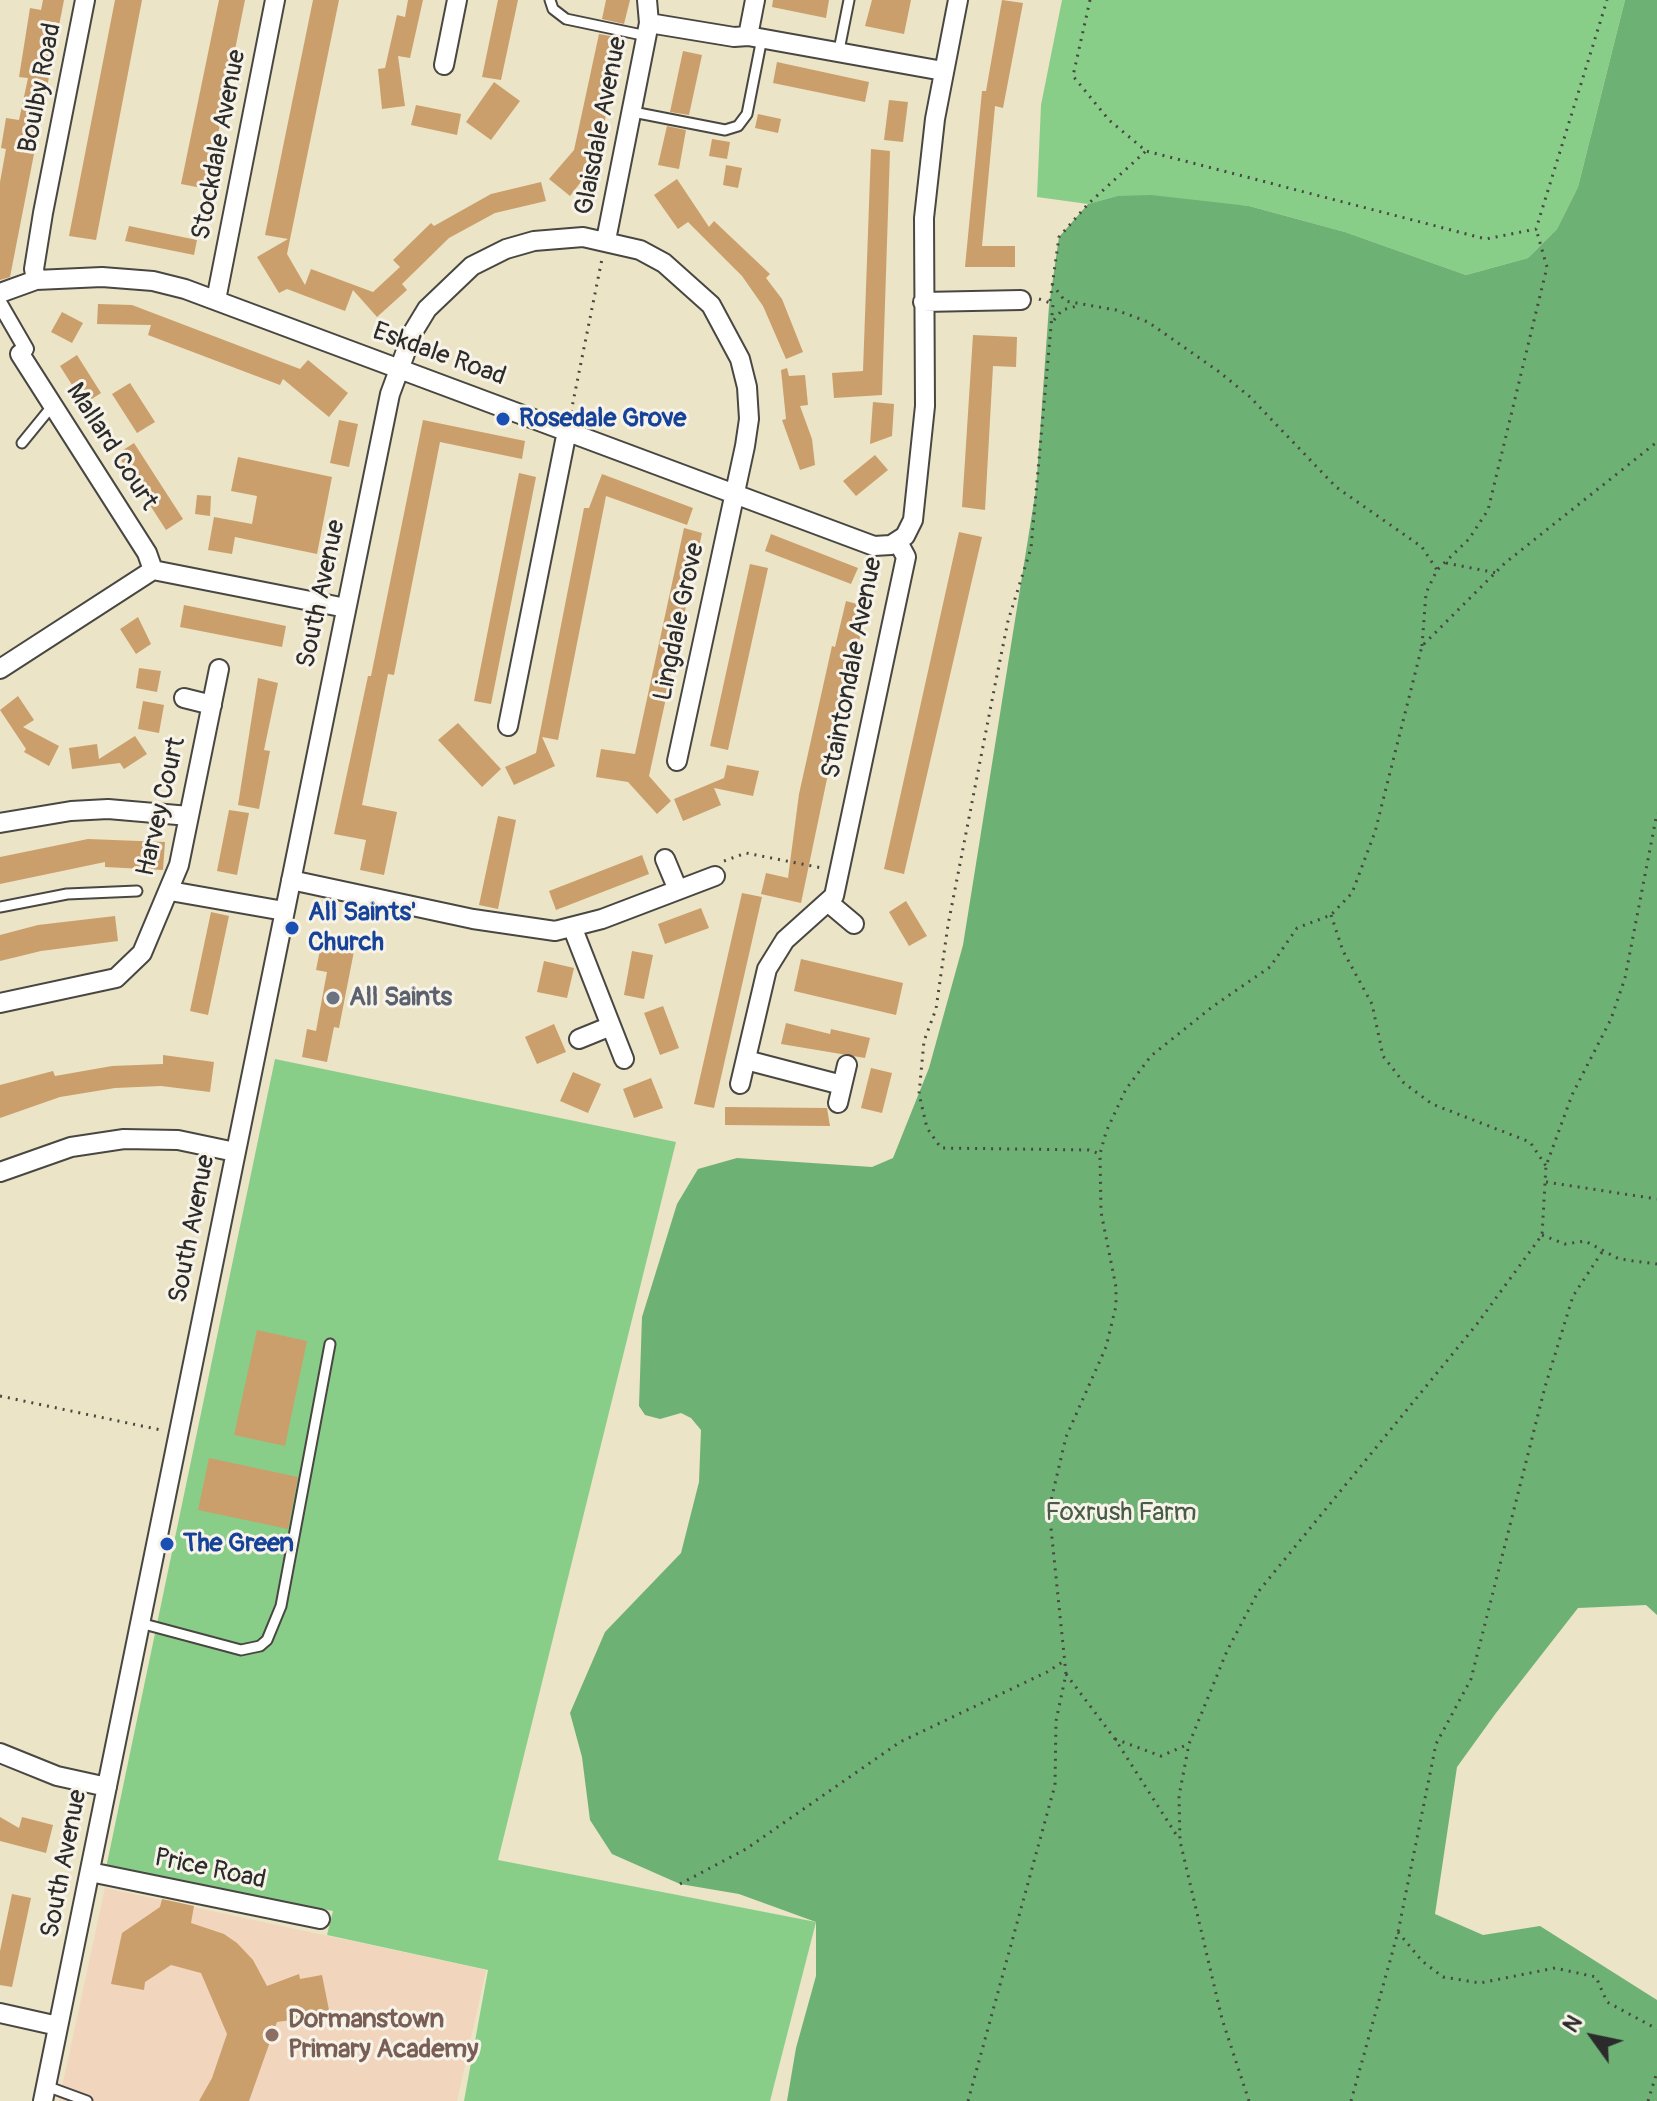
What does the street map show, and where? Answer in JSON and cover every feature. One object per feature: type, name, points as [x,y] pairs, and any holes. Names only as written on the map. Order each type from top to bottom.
[{"type":"street","name":"Boulby Road","points":[[36,280],[38,241],[85,0]]},
{"type":"street","name":"Stockdale Avenue","points":[[216,300],[275,0]]},
{"type":"street","points":[[444,65],[457,0]]},
{"type":"street","name":"Glaisdale Avenue","points":[[606,240],[648,29],[647,0]]},
{"type":"street","points":[[755,0],[755,36]]},
{"type":"street","name":"Staintondale Avenue","points":[[829,903],[839,872],[906,557],[898,542],[913,520],[925,406],[924,218],[943,71],[958,0]]},
{"type":"street","points":[[648,29],[755,36],[943,71]]},
{"type":"street","name":"South Avenue","points":[[45,2093],[390,394],[413,332],[427,309],[472,266],[506,249],[534,241],[583,237],[606,240]]},
{"type":"street","name":"Lingdale Grove","points":[[606,240],[664,263],[711,305],[729,333],[747,387],[749,419],[677,761]]},
{"type":"street","name":"Eskdale Road","points":[[0,293],[36,280],[131,277],[216,300],[874,546],[898,542]]},
{"type":"street","points":[[923,302],[1021,300]]},
{"type":"street","points":[[0,304],[26,349],[20,354]]},
{"type":"street","name":"Mallard Court","points":[[20,354],[147,553],[153,570]]},
{"type":"street","points":[[508,726],[567,431]]},
{"type":"street","points":[[0,669],[153,570],[346,608]]},
{"type":"street","name":"Harvey Court","points":[[0,1003],[116,978],[142,953],[170,891],[219,669]]},
{"type":"street","points":[[184,698],[212,705]]},
{"type":"street","points":[[0,823],[71,811],[108,809],[189,816]]},
{"type":"street","points":[[665,859],[678,890]]},
{"type":"street","points":[[291,880],[522,928],[573,929],[715,876]]},
{"type":"street","points":[[170,891],[284,911]]},
{"type":"street","points":[[740,1084],[771,961],[795,930],[829,903],[854,924]]},
{"type":"street","points":[[573,929],[624,1059]]},
{"type":"street","points":[[579,1039],[611,1026]]},
{"type":"street","points":[[746,1060],[840,1094],[847,1065]]},
{"type":"street","points":[[0,1172],[71,1147],[124,1139],[178,1140],[235,1152]]},
{"type":"street","points":[[0,1753],[57,1776],[107,1787]]},
{"type":"street","name":"Price Road","points":[[90,1872],[320,1919]]},
{"type":"street","points":[[0,2013],[58,2026]]},
{"type":"lane","points":[[550,0],[553,9],[566,19],[648,29]]},
{"type":"lane","points":[[839,50],[849,0]]},
{"type":"lane","points":[[633,112],[725,130],[738,126],[747,114],[755,36]]},
{"type":"lane","points":[[22,443],[53,405]]},
{"type":"lane","points":[[0,907],[67,894],[137,891]]},
{"type":"lane","points":[[140,1623],[241,1650],[260,1646],[267,1640],[281,1606],[330,1344]]},
{"type":"lane","points":[[45,2093],[87,2101]]},
{"type":"path","points":[[1090,0],[1073,76],[1109,120],[1146,151],[1486,239],[1536,229]]},
{"type":"path","points":[[968,2101],[1055,1785],[1056,1721],[1066,1674],[1049,1528],[1052,1487],[1066,1437],[1106,1347],[1116,1306],[1116,1287],[1101,1212],[1100,1154],[1113,1115],[1143,1065],[1212,1007],[1270,967],[1297,928],[1331,915],[1352,893],[1364,868],[1422,646],[1426,593],[1437,570],[1469,539],[1488,510],[1547,267],[1536,229],[1607,0]]},
{"type":"path","points":[[1100,1154],[1089,1150],[941,1148],[927,1128],[919,1094],[924,1041],[936,1009],[948,925],[1008,621],[1031,548],[1052,323],[1050,301],[1059,237],[1088,204],[1146,151]]},
{"type":"path","points":[[567,431],[606,240]]},
{"type":"path","points":[[1052,284],[1061,298],[1079,305],[1116,310],[1148,322],[1218,371],[1249,396],[1336,487],[1422,547],[1437,570]]},
{"type":"path","points":[[1021,300],[1050,301]]},
{"type":"path","points":[[1052,323],[1062,310],[1079,305]]},
{"type":"path","points":[[1422,646],[1497,573],[1657,442]]},
{"type":"path","points":[[1446,563],[1497,573]]},
{"type":"path","points":[[1249,2101],[1222,2019],[1180,1841],[1179,1796],[1189,1744],[1227,1651],[1258,1592],[1477,1324],[1542,1235],[1546,1166],[1572,1095],[1611,1019],[1625,978],[1657,813]]},
{"type":"path","points":[[715,876],[712,866],[746,853],[839,872]]},
{"type":"path","points":[[1331,915],[1343,951],[1372,1004],[1383,1056],[1404,1083],[1432,1104],[1530,1142],[1546,1166]]},
{"type":"path","points":[[1546,1182],[1657,1199]]},
{"type":"path","points":[[1542,1235],[1565,1244],[1585,1241],[1619,1259],[1657,1264]]},
{"type":"path","points":[[1351,2101],[1398,1932],[1436,1744],[1471,1679],[1545,1387],[1573,1296],[1604,1249]]},
{"type":"path","points":[[0,1396],[178,1434]]},
{"type":"path","points":[[680,1884],[746,1849],[900,1742],[1064,1661]]},
{"type":"path","points":[[1066,1674],[1115,1739],[1180,1841]]},
{"type":"path","points":[[1115,1739],[1161,1756],[1189,1744]]},
{"type":"path","points":[[1398,1932],[1422,1961],[1443,1977],[1480,1983],[1555,1968],[1596,1977],[1607,2002],[1657,2029]]},
{"type":"path","points":[[1648,2101],[1657,2072]]},
{"type":"shaded area","name":"Dormanstown Primary Academy","points":[[105,1888],[486,1970],[457,2101],[59,2101]]},
{"type":"green space","points":[[1062,0],[1625,0],[1578,187],[1557,229],[1528,258],[1466,275],[1345,232],[1249,206],[1117,196],[1088,204],[1037,197],[1041,105]]},
{"type":"green space","name":"Foxrush Farm","points":[[1625,0],[1657,0],[1657,1615],[1646,1605],[1578,1608],[1496,1713],[1457,1767],[1435,1914],[1483,1935],[1540,1926],[1657,2000],[1657,2101],[787,2101],[796,2048],[816,1976],[816,1922],[739,1894],[680,1884],[612,1854],[590,1820],[582,1757],[570,1713],[605,1632],[681,1553],[699,1482],[701,1430],[691,1418],[681,1413],[660,1419],[645,1415],[639,1406],[642,1317],[677,1204],[698,1169],[737,1158],[872,1167],[893,1158],[929,1068],[963,945],[1036,489],[1049,306],[1059,237],[1088,204],[1117,196],[1151,195],[1249,206],[1345,232],[1466,275],[1528,258],[1557,229],[1578,187]]},
{"type":"green space","points":[[275,1059],[676,1142],[498,1860],[816,1922],[770,2101],[464,2101],[488,1970],[327,1935],[333,1911],[106,1868]]},
{"type":"building","points":[[43,0],[64,0],[10,277],[0,280],[0,182],[6,149],[1,148],[6,118],[19,120],[28,78],[19,77],[30,8],[41,10]]},
{"type":"building","points":[[115,0],[142,0],[96,240],[69,236]]},
{"type":"building","points":[[219,0],[245,0],[207,189],[181,184]]},
{"type":"building","points":[[313,0],[339,0],[287,254],[305,285],[311,269],[373,292],[400,267],[393,260],[431,223],[434,226],[491,194],[541,182],[546,201],[495,213],[449,238],[402,284],[407,290],[377,317],[353,290],[345,311],[287,289],[279,293],[257,257],[288,239],[265,235]]},
{"type":"building","points":[[408,0],[423,0],[410,58],[398,56],[405,106],[382,109],[378,69],[385,68],[397,15],[405,17]]},
{"type":"building","points":[[498,0],[518,0],[501,80],[482,77]]},
{"type":"building","points":[[606,0],[630,0],[624,24],[602,19]]},
{"type":"building","points":[[773,0],[829,0],[826,18],[772,7]]},
{"type":"building","points":[[872,0],[911,0],[904,34],[865,26]]},
{"type":"building","points":[[1002,0],[1023,3],[1003,108],[995,106],[982,246],[1015,246],[1015,267],[965,267],[982,91],[986,91]]},
{"type":"building","points":[[599,34],[621,38],[597,161],[570,196],[549,179],[574,150]]},
{"type":"building","points":[[683,51],[702,55],[689,115],[670,112]]},
{"type":"building","points":[[777,62],[869,82],[865,102],[773,83]]},
{"type":"building","points":[[494,82],[520,101],[491,140],[466,122]]},
{"type":"building","points":[[889,100],[908,102],[903,142],[884,140]]},
{"type":"building","points":[[416,105],[461,114],[457,135],[411,125]]},
{"type":"building","points":[[758,114],[781,119],[778,133],[755,128]]},
{"type":"building","points":[[667,126],[686,130],[679,169],[658,165]]},
{"type":"building","points":[[712,139],[730,142],[727,159],[709,156]]},
{"type":"building","points":[[871,149],[890,151],[882,395],[834,398],[832,373],[863,371]]},
{"type":"building","points":[[726,165],[742,168],[738,188],[723,185]]},
{"type":"building","points":[[677,179],[709,227],[714,221],[770,274],[766,278],[782,299],[803,352],[786,359],[763,306],[742,276],[688,222],[678,229],[654,195]]},
{"type":"building","points":[[129,226],[197,240],[194,255],[125,241]]},
{"type":"building","points":[[98,304],[132,305],[300,369],[308,360],[348,393],[329,417],[283,379],[280,385],[148,335],[151,325],[97,324]]},
{"type":"building","points":[[62,312],[83,323],[72,343],[51,332]]},
{"type":"building","points":[[973,335],[1017,337],[1016,367],[993,366],[985,510],[962,507]]},
{"type":"building","points":[[77,355],[101,393],[84,404],[60,366]]},
{"type":"building","points":[[787,368],[789,376],[805,375],[808,405],[800,406],[812,439],[815,465],[800,470],[782,420],[786,419],[781,370]]},
{"type":"building","points":[[130,383],[155,422],[137,433],[112,394]]},
{"type":"building","points":[[873,402],[894,404],[892,436],[870,444]]},
{"type":"building","points":[[339,420],[358,424],[349,467],[330,463]]},
{"type":"building","points":[[423,420],[525,441],[522,459],[440,442],[394,675],[388,674],[362,805],[397,812],[384,875],[360,870],[366,840],[334,834],[368,676],[371,676]]},
{"type":"building","points":[[134,443],[183,519],[166,530],[117,454]]},
{"type":"building","points":[[875,455],[888,470],[856,496],[843,481]]},
{"type":"building","points":[[238,457],[332,477],[317,554],[235,537],[232,554],[208,550],[214,517],[252,524],[257,496],[231,491]]},
{"type":"building","points":[[519,473],[536,477],[491,704],[474,701]]},
{"type":"building","points":[[602,474],[693,508],[687,525],[606,496],[558,740],[542,737],[555,766],[514,785],[505,767],[536,753],[584,508],[589,508]]},
{"type":"building","points":[[197,495],[211,496],[210,516],[195,514]]},
{"type":"building","points":[[684,528],[702,533],[649,776],[671,801],[657,814],[628,782],[596,777],[601,749],[635,754]]},
{"type":"building","points":[[959,532],[982,537],[904,874],[884,869]]},
{"type":"building","points":[[771,534],[858,568],[851,584],[765,551]]},
{"type":"building","points":[[750,564],[768,568],[728,750],[710,746]]},
{"type":"building","points":[[846,601],[868,607],[858,645],[855,645],[801,903],[761,894],[766,873],[788,878],[799,794],[832,646],[835,647]]},
{"type":"building","points":[[184,605],[286,626],[282,647],[180,627]]},
{"type":"building","points":[[138,617],[151,644],[136,654],[120,629]]},
{"type":"building","points":[[139,668],[161,671],[157,692],[136,688]]},
{"type":"building","points":[[258,678],[278,683],[264,750],[270,751],[259,809],[238,805]]},
{"type":"building","points":[[18,696],[34,720],[23,727],[59,746],[49,766],[24,752],[26,749],[0,710]]},
{"type":"building","points":[[143,701],[164,705],[159,733],[138,729]]},
{"type":"building","points":[[458,723],[501,769],[482,787],[438,740]]},
{"type":"building","points":[[135,736],[147,754],[124,769],[120,763],[72,769],[69,748],[97,744],[99,759]]},
{"type":"building","points":[[727,765],[759,771],[753,796],[714,788],[721,805],[683,821],[674,799],[724,778]]},
{"type":"building","points":[[229,810],[249,813],[237,875],[217,871]]},
{"type":"building","points":[[498,816],[516,820],[498,909],[479,905]]},
{"type":"building","points":[[88,839],[165,842],[163,870],[105,867],[105,862],[0,884],[0,857]]},
{"type":"building","points":[[642,855],[649,874],[556,910],[549,891]]},
{"type":"building","points":[[742,893],[762,897],[714,1108],[694,1104]]},
{"type":"building","points":[[906,901],[927,936],[909,946],[889,912]]},
{"type":"building","points":[[701,908],[709,928],[665,944],[658,924]]},
{"type":"building","points":[[211,912],[229,916],[208,1015],[190,1011]]},
{"type":"building","points":[[115,916],[118,941],[41,951],[0,961],[0,935],[38,925]]},
{"type":"building","name":"All Saints","points":[[322,940],[355,946],[339,1028],[334,1027],[327,1062],[302,1057],[307,1029],[316,1031],[327,972],[316,970]]},
{"type":"building","points":[[632,951],[653,955],[644,999],[624,995]]},
{"type":"building","points":[[801,959],[903,983],[896,1015],[794,991]]},
{"type":"building","points":[[544,961],[574,968],[567,998],[537,992]]},
{"type":"building","points":[[663,1006],[679,1048],[660,1055],[644,1013]]},
{"type":"building","points":[[786,1023],[830,1034],[831,1029],[870,1038],[865,1058],[781,1044]]},
{"type":"building","points":[[554,1024],[566,1052],[537,1064],[525,1037]]},
{"type":"building","points":[[163,1055],[214,1062],[210,1092],[161,1086],[115,1088],[60,1097],[0,1118],[0,1085],[53,1071],[55,1076],[112,1066],[163,1064]]},
{"type":"building","points":[[871,1068],[892,1073],[882,1113],[861,1108]]},
{"type":"building","points":[[573,1072],[601,1084],[588,1113],[560,1101]]},
{"type":"building","points":[[651,1078],[663,1108],[634,1118],[623,1089]]},
{"type":"building","points":[[725,1107],[827,1108],[830,1126],[725,1125]]},
{"type":"building","points":[[257,1330],[307,1341],[285,1446],[234,1435]]},
{"type":"building","points":[[209,1458],[298,1477],[288,1529],[198,1510]]},
{"type":"building","points":[[0,1817],[19,1828],[22,1817],[53,1825],[46,1853],[0,1841]]},
{"type":"building","points":[[12,1894],[31,1898],[12,1987],[0,1985],[0,1951]]},
{"type":"building","points":[[162,1899],[194,1906],[191,1923],[224,1934],[237,1943],[253,1960],[267,1986],[299,1974],[300,1979],[322,1975],[330,2015],[277,2022],[249,2101],[199,2101],[212,2078],[227,2034],[201,1973],[171,1965],[145,1982],[144,1990],[111,1984],[122,1933],[160,1907]]},
{"type":"place","name":"Rosedale Grove","points":[[503,419]]},
{"type":"place","name":"All Saints' Church","points":[[292,928]]},
{"type":"place","name":"All Saints","points":[[333,998]]},
{"type":"place","name":"The Green","points":[[167,1544]]},
{"type":"place","name":"Dormanstown Primary Academy","points":[[272,2035]]}]
